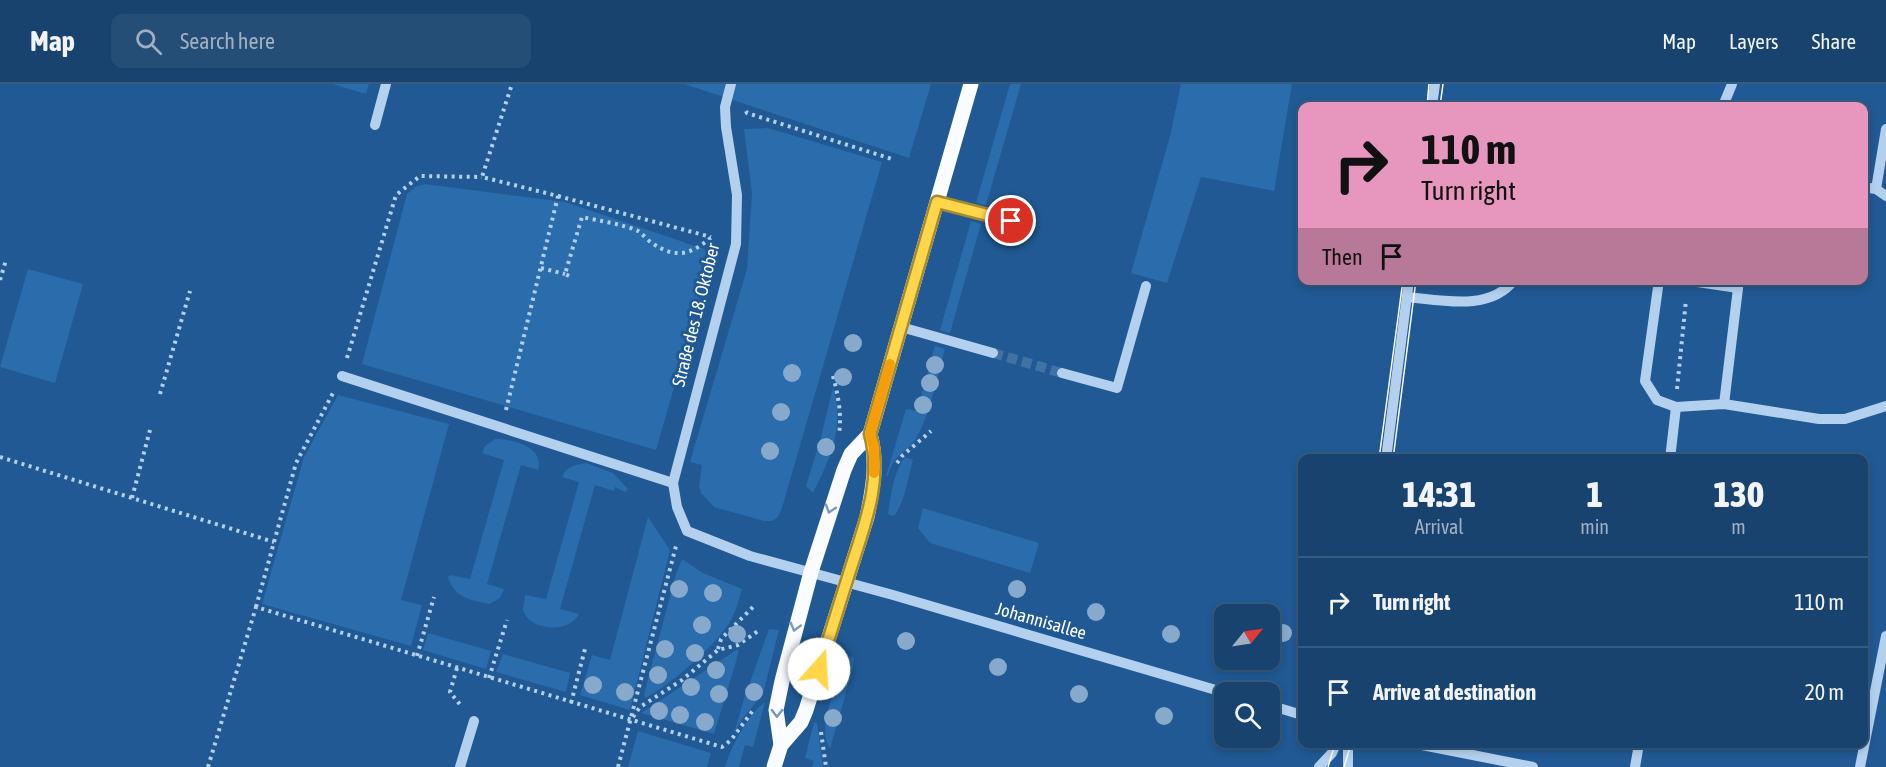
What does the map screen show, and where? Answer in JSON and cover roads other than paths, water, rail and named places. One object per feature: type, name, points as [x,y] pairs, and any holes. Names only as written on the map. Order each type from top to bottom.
[{"type":"main road","points":[[774,767],[781,745],[801,722],[806,710],[867,517],[873,490],[875,463],[870,434],[971,84]]},
{"type":"main road","points":[[781,745],[776,711],[795,628],[811,572],[831,507],[851,454],[870,434]]},
{"type":"street","points":[[375,125],[386,84]]},
{"type":"street","name":"Straße des 18. Oktober","points":[[731,84],[725,107],[737,195],[736,244],[673,483],[676,507],[687,531],[750,556],[811,572]]},
{"type":"street","points":[[1433,102],[1435,84]]},
{"type":"street","points":[[1725,102],[1732,84]]},
{"type":"street","points":[[1876,189],[1886,129]]},
{"type":"street","points":[[1868,188],[1876,189],[1886,196]]},
{"type":"street","points":[[937,202],[1030,226]]},
{"type":"street","points":[[1387,454],[1408,285]]},
{"type":"street","points":[[1407,297],[1459,303],[1489,298],[1509,285]]},
{"type":"street","points":[[1658,285],[1645,381],[1657,400],[1676,407],[1724,404],[1819,419],[1845,419],[1886,406]]},
{"type":"street","points":[[1724,404],[1738,285]]},
{"type":"street","points":[[1062,373],[1117,388],[1146,286]]},
{"type":"street","points":[[901,327],[993,353]]},
{"type":"street","points":[[342,376],[673,483]]},
{"type":"street","points":[[1671,454],[1676,407]]},
{"type":"street","points":[[811,572],[846,582]]},
{"type":"street","name":"Johannisallee","points":[[846,582],[1214,689]]},
{"type":"street","points":[[1868,727],[1886,636]]},
{"type":"street","points":[[1280,708],[1298,714]]},
{"type":"street","points":[[460,767],[474,722]]},
{"type":"street","points":[[1319,767],[1334,748]]},
{"type":"street","points":[[1348,748],[1348,767]]},
{"type":"street","points":[[1437,748],[1533,767]]},
{"type":"street","points":[[1635,767],[1638,748]]},
{"type":"street","points":[[1860,767],[1864,748]]},
{"type":"tunnel","points":[[993,353],[1062,373]]},
{"type":"tram line","points":[[1427,102],[1429,84]]},
{"type":"tram line","points":[[1441,102],[1443,84]]},
{"type":"tram line","points":[[1380,454],[1402,285]]},
{"type":"tram line","points":[[1394,454],[1415,285]]},
{"type":"tram line","points":[[1328,767],[1334,748]]},
{"type":"tram line","points":[[1344,767],[1350,748]]}]
